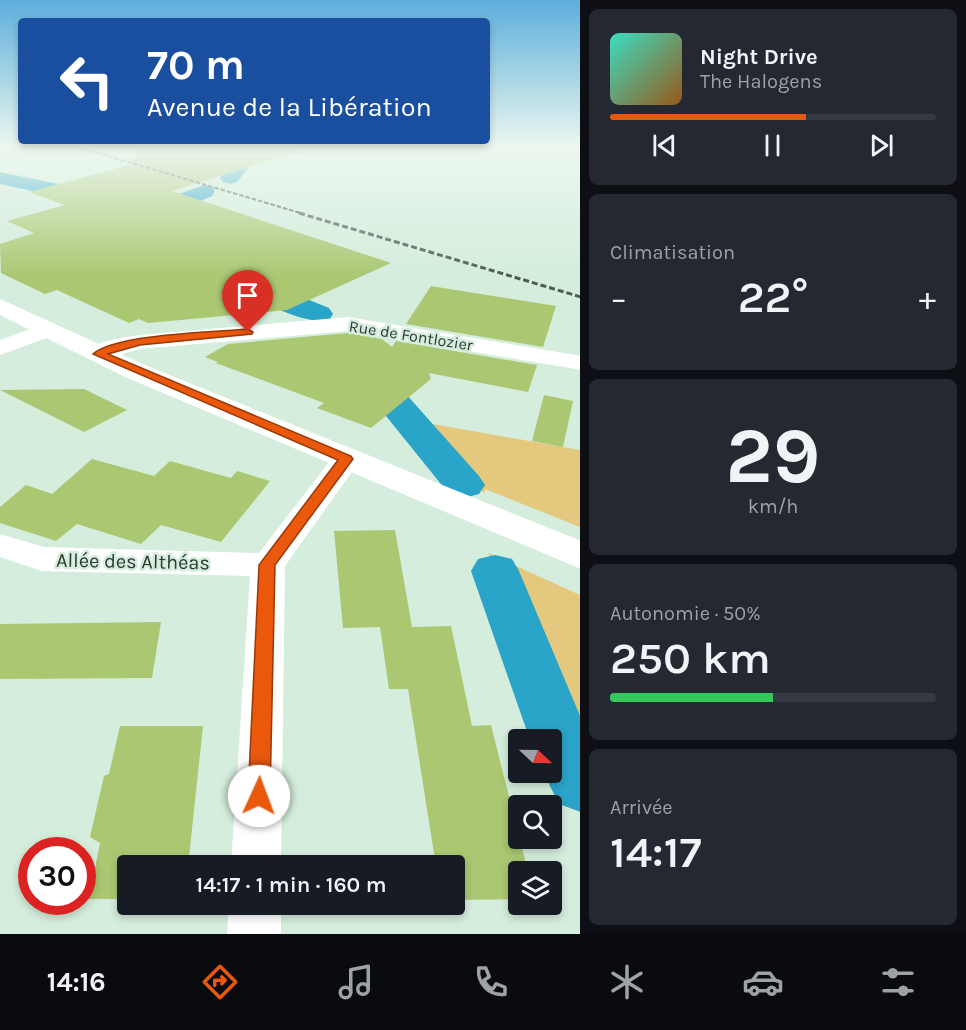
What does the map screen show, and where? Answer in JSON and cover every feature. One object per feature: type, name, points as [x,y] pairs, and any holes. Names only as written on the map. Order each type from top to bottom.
[{"type":"main road","points":[[0,306],[98,354],[580,556]]},
{"type":"street","name":"Rue de Fontlozier","points":[[98,354],[115,347],[140,342],[348,324],[580,363]]},
{"type":"street","points":[[0,348],[47,330]]},
{"type":"street","points":[[256,855],[267,565],[346,459]]},
{"type":"street","name":"Allée des Althéas","points":[[0,545],[42,559],[267,565]]},
{"type":"street","points":[[254,934],[255,915]]},
{"type":"shaded area","points":[[427,423],[580,450],[580,527],[485,489],[485,493],[472,487]]},
{"type":"shaded area","points":[[488,553],[580,595],[580,783],[562,745],[562,729],[556,729]]},
{"type":"building","points":[[42,189],[180,189],[172,191],[391,263],[287,310],[148,323],[139,319],[129,323],[57,290],[45,294],[1,273],[0,244],[34,233],[7,221],[65,205],[29,192]]},
{"type":"building","points":[[431,286],[556,306],[543,347],[406,324]]},
{"type":"building","points":[[348,333],[382,339],[392,347],[396,341],[537,365],[528,392],[429,373],[431,379],[371,428],[317,408],[324,403],[205,357],[228,344]]},
{"type":"building","points":[[84,389],[127,410],[84,432],[0,390]]},
{"type":"building","points":[[544,395],[573,401],[563,447],[532,441]]},
{"type":"building","points":[[92,459],[154,476],[170,461],[231,478],[237,471],[270,481],[221,542],[161,525],[141,544],[77,524],[56,541],[0,523],[0,507],[26,485],[52,494]]},
{"type":"building","points":[[395,530],[412,627],[451,626],[472,726],[491,725],[509,795],[508,849],[522,849],[525,861],[508,861],[508,899],[465,900],[465,855],[434,855],[408,689],[389,689],[380,627],[343,628],[334,531]]},
{"type":"building","points":[[161,622],[152,678],[0,679],[0,624]]},
{"type":"building","points":[[120,726],[203,726],[189,855],[117,855],[117,899],[96,899],[96,863],[100,843],[96,841],[96,837],[90,837],[104,776],[109,774]]},
{"type":"waterway","points":[[49,189],[60,191]]},
{"type":"waterway","points":[[183,237],[178,234],[171,220],[176,203],[204,191]]},
{"type":"waterway","points":[[249,279],[277,297],[318,314]]},
{"type":"waterway","points":[[361,364],[464,485]]},
{"type":"waterway","points":[[495,571],[570,766],[580,782]]},
{"type":"railway","points":[[218,189],[304,214]]},
{"type":"railway","points":[[299,213],[580,297]]},
{"type":"route","points":[[248,332],[140,342],[115,347],[98,354],[346,459],[267,565],[259,796]]}]
